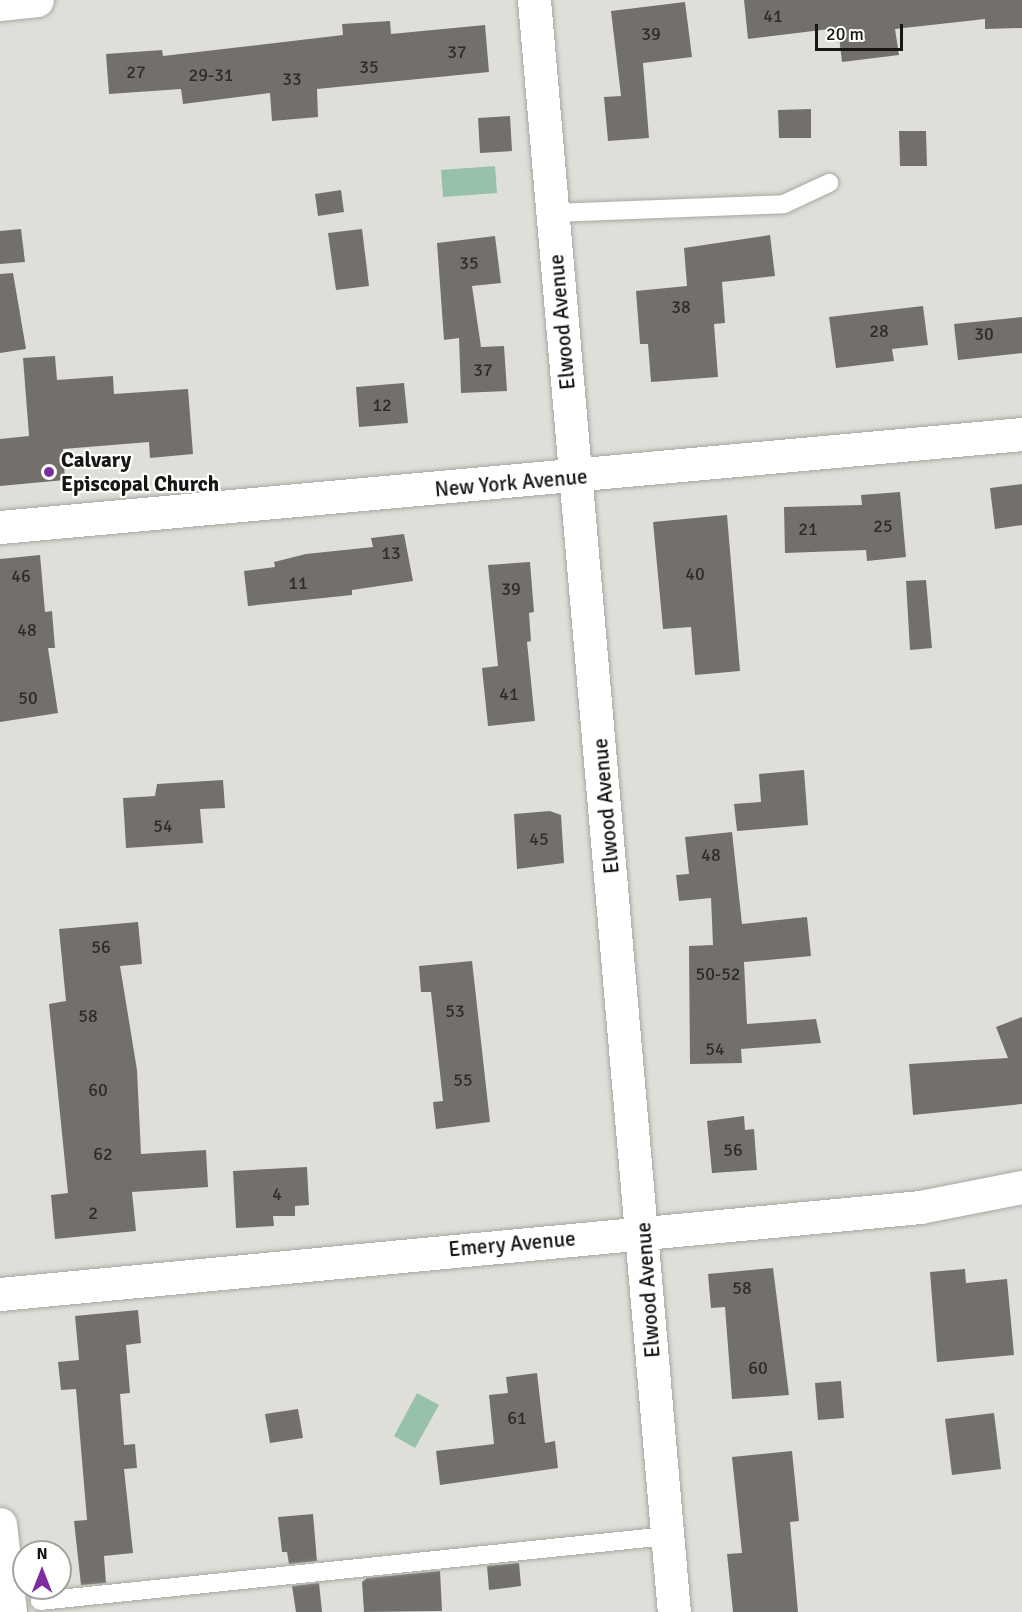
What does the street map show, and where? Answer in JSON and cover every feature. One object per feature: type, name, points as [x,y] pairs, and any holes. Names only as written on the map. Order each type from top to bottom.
[{"type":"street","points":[[0,4],[37,0]]},
{"type":"street","name":"Elwood Avenue","points":[[534,0],[644,1232],[674,1612]]},
{"type":"street","name":"New York Avenue","points":[[0,527],[576,478],[1022,434]]},
{"type":"street","name":"Emery Avenue","points":[[0,1294],[921,1207],[1022,1186]]},
{"type":"street","points":[[0,1524],[10,1612]]},
{"type":"lane","points":[[553,213],[784,204],[829,183]]},
{"type":"lane","points":[[40,1601],[667,1536]]},
{"type":"shaded area","points":[[495,166],[497,193],[443,197],[441,170]]},
{"type":"shaded area","points":[[417,1393],[439,1405],[415,1448],[394,1436]]},
{"type":"building","points":[[744,0],[1022,0],[1022,28],[985,29],[985,19],[895,29],[899,55],[842,62],[838,28],[748,39]]},
{"type":"building","points":[[685,2],[692,57],[643,63],[649,138],[608,141],[604,97],[621,96],[611,11]]},
{"type":"building","points":[[390,21],[391,34],[485,25],[489,72],[317,89],[318,117],[272,121],[270,93],[183,104],[181,89],[109,94],[106,54],[162,50],[163,56],[343,35],[342,24]]},
{"type":"building","points":[[811,109],[811,138],[779,138],[778,110]]},
{"type":"building","points":[[510,116],[512,151],[480,153],[478,118]]},
{"type":"building","points":[[899,131],[926,131],[927,166],[900,166]]},
{"type":"building","points":[[341,190],[344,212],[318,216],[315,194]]},
{"type":"building","points":[[21,229],[25,262],[0,264],[0,231]]},
{"type":"building","points":[[362,229],[369,286],[336,290],[328,233]]},
{"type":"building","points":[[770,235],[775,276],[722,282],[725,323],[714,324],[718,377],[651,382],[648,344],[640,344],[636,291],[687,286],[684,248]]},
{"type":"building","points":[[495,236],[501,283],[472,286],[481,347],[504,346],[507,391],[461,393],[459,338],[444,340],[437,243]]},
{"type":"building","points":[[13,273],[26,349],[0,353],[0,274]]},
{"type":"building","points":[[923,306],[928,345],[892,349],[894,361],[836,368],[829,317]]},
{"type":"building","points":[[1022,317],[1022,353],[958,360],[954,324]]},
{"type":"building","points":[[55,356],[57,380],[113,376],[114,394],[188,389],[193,454],[150,458],[149,442],[63,449],[65,480],[0,486],[0,439],[29,436],[23,358]]},
{"type":"building","points":[[404,383],[408,423],[359,427],[356,387]]},
{"type":"building","points":[[1022,484],[1022,525],[995,529],[990,488]]},
{"type":"building","points":[[900,492],[906,557],[867,561],[866,550],[785,553],[784,507],[862,505],[861,495]]},
{"type":"building","points":[[727,515],[740,671],[695,675],[691,627],[663,629],[653,522]]},
{"type":"building","points":[[404,534],[413,581],[352,590],[352,595],[248,606],[244,571],[275,567],[274,562],[306,554],[373,547],[371,538]]},
{"type":"building","points":[[40,555],[45,612],[52,611],[55,648],[48,648],[58,713],[0,722],[0,559]]},
{"type":"building","points":[[530,562],[534,612],[529,613],[531,641],[527,642],[535,721],[488,726],[482,668],[498,666],[488,565]]},
{"type":"building","points":[[926,580],[932,648],[910,650],[906,581]]},
{"type":"building","points":[[804,770],[808,825],[737,831],[734,804],[761,802],[759,774]]},
{"type":"building","points":[[223,780],[225,808],[200,809],[203,843],[126,848],[123,798],[155,796],[157,784]]},
{"type":"building","points":[[550,811],[561,815],[564,863],[517,869],[514,814]]},
{"type":"building","points":[[732,832],[742,924],[807,917],[811,956],[744,962],[747,1024],[816,1019],[821,1043],[741,1049],[742,1063],[690,1064],[689,946],[713,945],[711,898],[679,901],[676,875],[689,874],[685,837]]},
{"type":"building","points":[[138,922],[142,964],[120,966],[137,1070],[141,1154],[206,1150],[208,1187],[132,1192],[136,1231],[55,1239],[51,1195],[68,1193],[49,1004],[66,1001],[59,929]]},
{"type":"building","points":[[472,961],[490,1122],[436,1129],[433,1102],[443,1101],[431,992],[421,992],[419,966]]},
{"type":"building","points":[[1022,1017],[1022,1104],[913,1115],[909,1064],[1008,1058],[996,1027]]},
{"type":"building","points":[[744,1116],[745,1130],[754,1129],[757,1170],[712,1173],[707,1121]]},
{"type":"building","points":[[307,1167],[309,1205],[295,1206],[295,1216],[273,1216],[274,1226],[236,1228],[233,1171]]},
{"type":"building","points":[[773,1268],[789,1395],[732,1399],[725,1307],[711,1308],[708,1274]]},
{"type":"building","points":[[965,1269],[966,1283],[1007,1279],[1014,1355],[937,1362],[930,1272]]},
{"type":"building","points":[[138,1310],[141,1343],[126,1345],[130,1393],[120,1394],[124,1445],[135,1444],[137,1468],[124,1469],[133,1553],[104,1556],[106,1583],[81,1585],[74,1521],[87,1520],[76,1389],[61,1390],[58,1362],[79,1360],[75,1316]]},
{"type":"building","points":[[537,1373],[545,1443],[555,1441],[558,1468],[440,1485],[436,1451],[494,1444],[489,1395],[508,1393],[506,1377]]},
{"type":"building","points":[[841,1381],[844,1418],[818,1420],[815,1383]]},
{"type":"building","points":[[298,1409],[303,1438],[270,1443],[265,1414]]},
{"type":"building","points":[[994,1413],[1001,1469],[952,1475],[945,1419]]},
{"type":"building","points":[[792,1451],[799,1521],[790,1522],[798,1612],[733,1612],[727,1554],[742,1553],[732,1457]]},
{"type":"building","points":[[313,1514],[317,1561],[289,1564],[287,1552],[282,1552],[278,1517]]},
{"type":"building","points":[[519,1563],[521,1586],[489,1590],[487,1566]]},
{"type":"building","points":[[440,1571],[442,1611],[364,1612],[362,1582],[367,1578]]},
{"type":"building","points":[[319,1583],[322,1612],[296,1612],[292,1586]]},
{"type":"place","name":"Calvary Episcopal Church","points":[[49,472]]}]
